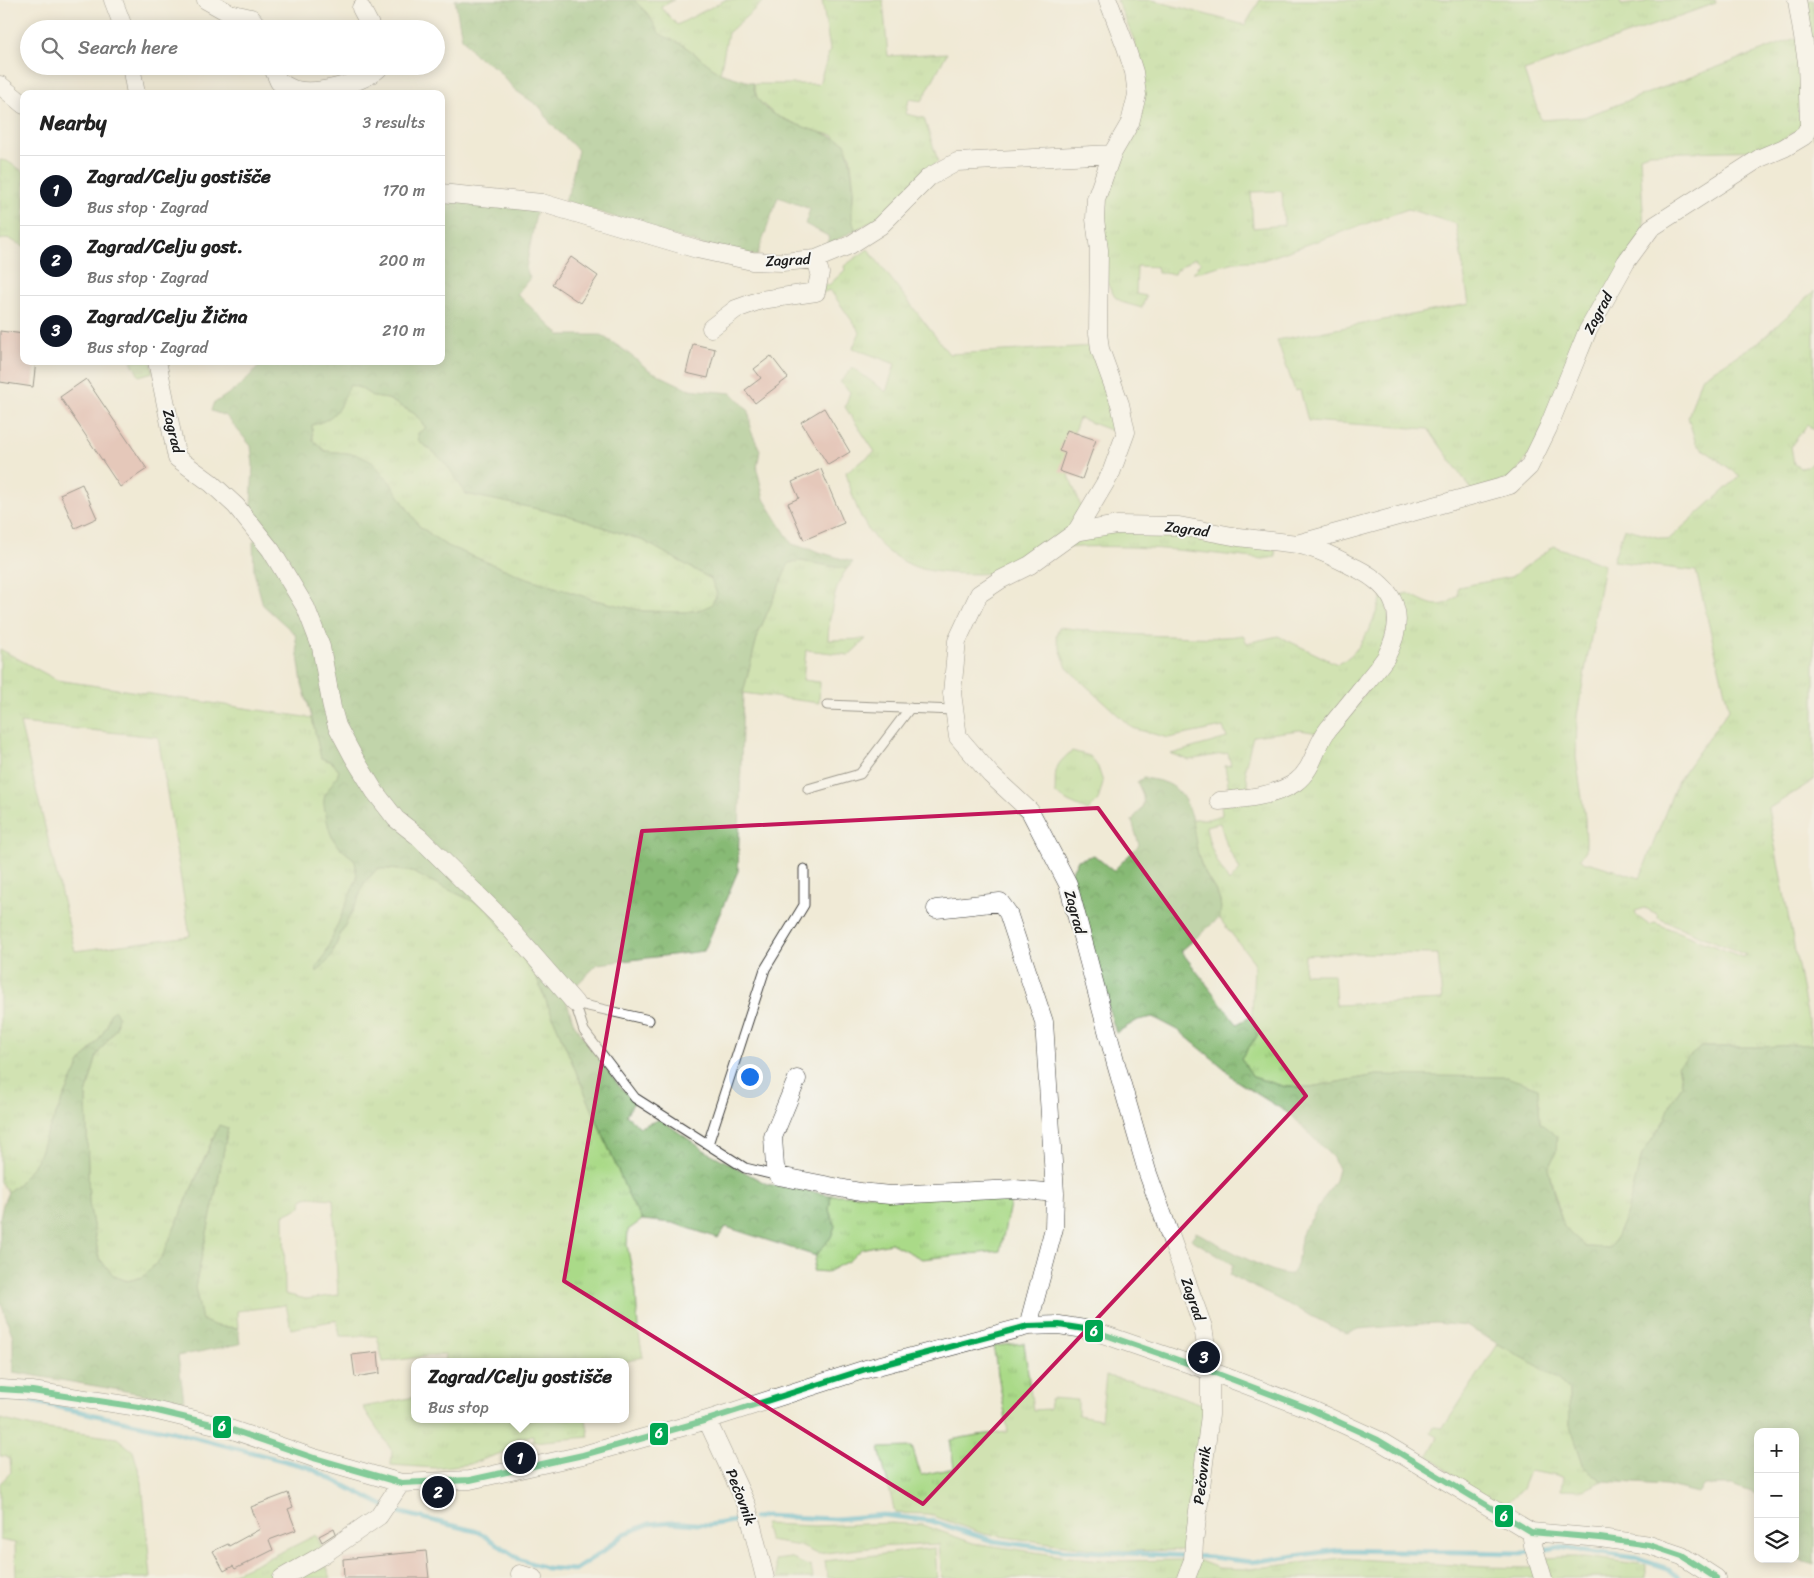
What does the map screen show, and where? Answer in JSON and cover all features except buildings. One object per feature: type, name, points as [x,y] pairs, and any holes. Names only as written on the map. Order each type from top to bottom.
[{"type":"street","points":[[113,0],[121,20]]},
{"type":"street","points":[[206,0],[229,13],[252,18],[253,20]]},
{"type":"street","name":"Zagrad","points":[[1108,0],[1134,72],[1137,95],[1130,122],[1112,154],[1096,199],[1095,219],[1099,250],[1098,332],[1100,349],[1120,404],[1126,432],[1111,474],[1076,532],[1030,565],[1000,580],[979,594],[957,641],[952,693],[958,737],[991,775],[1030,811],[1068,884],[1116,1064],[1147,1170],[1203,1326],[1210,1371]]},
{"type":"street","name":"Zagrad","points":[[1297,544],[1510,485],[1529,467],[1548,428],[1587,332],[1626,262],[1651,228],[1760,158],[1784,148],[1804,136],[1809,126],[1807,62],[1797,0]]},
{"type":"street","points":[[361,8],[367,20]]},
{"type":"street","points":[[133,75],[135,90]]},
{"type":"street","points":[[276,75],[279,82],[297,90]]},
{"type":"street","points":[[321,90],[352,84],[366,75]]},
{"type":"street","points":[[0,84],[20,102]]},
{"type":"street","name":"Zagrad","points":[[445,193],[542,203],[698,249],[752,261],[782,262],[816,259],[850,245],[880,226],[929,177],[957,162],[1112,154]]},
{"type":"street","points":[[711,328],[736,309],[761,300],[816,292],[820,273],[816,259]]},
{"type":"street","name":"Zagrad","points":[[157,365],[177,458],[236,506],[271,550],[306,608],[321,647],[337,726],[375,792],[396,819],[420,837],[499,916],[575,1003]]},
{"type":"street","name":"Zagrad","points":[[1076,532],[1117,525],[1179,526],[1297,544],[1317,549],[1365,573],[1383,586],[1393,600],[1397,610],[1398,623],[1393,641],[1385,658],[1323,736],[1309,769],[1295,783],[1274,792],[1240,800],[1219,801]]},
{"type":"street","points":[[936,909],[1000,902],[1008,913],[1044,1022],[1055,1193],[1054,1228],[1028,1326]]},
{"type":"street","points":[[797,1079],[774,1137],[775,1167],[779,1176],[860,1192],[890,1195],[1015,1190],[1055,1193]]},
{"type":"street","points":[[0,1389],[32,1391],[154,1410],[224,1427],[314,1458],[400,1483],[470,1480],[583,1455],[707,1420],[866,1369],[1028,1326],[1059,1325],[1091,1330],[1210,1371],[1310,1409],[1378,1440],[1532,1538],[1600,1538],[1648,1545],[1682,1556],[1716,1578]]},
{"type":"street","name":"Pečovnik","points":[[1186,1578],[1193,1552],[1210,1415],[1210,1371]]},
{"type":"street","name":"Pečovnik","points":[[707,1420],[747,1506],[765,1578]]},
{"type":"street","points":[[282,1578],[321,1556],[379,1516],[400,1483]]},
{"type":"street","points":[[1532,1538],[1540,1571]]},
{"type":"lane","points":[[827,705],[954,710]]},
{"type":"lane","points":[[808,789],[860,774],[910,708]]},
{"type":"lane","points":[[708,1144],[765,969],[804,905],[804,870]]},
{"type":"lane","points":[[575,1003],[649,1020]]},
{"type":"lane","points":[[575,1003],[584,1031],[635,1098],[745,1168],[779,1176]]},
{"type":"highlighted area","points":[[1098,808],[1306,1096],[923,1504],[564,1281],[642,831]]},
{"type":"green space","points":[[455,0],[634,0],[648,14],[660,34],[683,45],[720,73],[753,83],[758,99],[774,114],[845,143],[851,170],[853,193],[852,219],[856,230],[829,244],[828,236],[805,224],[810,209],[778,197],[757,256],[702,245],[564,201],[569,191],[578,150],[551,124],[540,107],[515,90],[496,68],[475,55],[462,38]]},
{"type":"green space","points":[[634,0],[674,0],[661,7],[677,25],[725,0],[765,0],[728,33],[720,73],[683,45],[659,34],[648,14]]},
{"type":"green space","points":[[822,0],[883,0],[888,56],[947,53],[922,101],[909,99],[906,114],[924,118],[938,161],[908,187],[882,215],[856,230],[851,222],[854,188],[850,155],[833,135],[813,131],[775,115],[758,100],[753,84],[819,84],[830,50]]},
{"type":"green space","points":[[1117,0],[1152,0],[1245,25],[1260,0],[1620,0],[1621,5],[1646,2],[1646,0],[1715,0],[1716,3],[1524,71],[1541,120],[1584,117],[1801,36],[1806,125],[1766,150],[1648,153],[1640,156],[1644,228],[1537,445],[1512,478],[1472,490],[1428,429],[1308,421],[1300,390],[1295,391],[1277,340],[1469,304],[1456,224],[1408,209],[1263,260],[1235,262],[1193,273],[1201,262],[1194,258],[1176,270],[1174,274],[1158,273],[1157,267],[1137,266],[1136,294],[1146,296],[1142,308],[1124,303],[1115,297],[1104,278],[1099,214],[1142,77],[1134,40]],"holes":[[[1282,191],[1284,225],[1253,228],[1251,192]]]},
{"type":"green space","points":[[1804,0],[1814,0],[1814,139],[1813,136]]},
{"type":"green space","points":[[0,160],[7,161],[20,169],[20,245],[8,238],[0,240]]},
{"type":"green space","points":[[445,197],[537,208],[526,268],[530,278],[517,294],[560,335],[601,335],[649,370],[688,389],[732,393],[749,411],[751,431],[760,450],[757,469],[764,499],[792,544],[853,562],[847,569],[801,561],[789,563],[758,634],[743,693],[738,871],[704,951],[598,964],[565,996],[574,1024],[619,1086],[635,1101],[626,1115],[640,1127],[660,1119],[704,1150],[767,1184],[831,1195],[829,1210],[835,1226],[831,1237],[816,1256],[726,1227],[718,1238],[673,1223],[642,1220],[630,1199],[536,977],[487,908],[410,871],[378,868],[364,883],[330,959],[317,972],[316,967],[324,957],[357,878],[355,860],[334,841],[330,831],[324,801],[325,795],[339,771],[332,762],[321,758],[302,684],[295,634],[263,605],[254,572],[253,542],[267,530],[251,507],[253,465],[251,446],[226,416],[211,411],[213,404],[240,386],[260,365],[445,365]],"holes":[[[350,385],[360,388],[374,397],[388,399],[415,414],[426,428],[418,433],[419,442],[434,453],[451,471],[466,494],[567,515],[644,541],[711,579],[717,594],[711,605],[699,610],[685,612],[643,611],[595,600],[524,577],[445,545],[419,526],[389,481],[372,462],[355,454],[325,451],[313,440],[312,425],[327,419],[337,411]]]},
{"type":"green space","points":[[868,249],[949,354],[1094,346],[1120,434],[1079,418],[1064,462],[1081,507],[1066,534],[1052,545],[1021,563],[1001,571],[984,574],[951,573],[919,568],[901,560],[885,549],[864,523],[846,472],[875,452],[845,407],[850,392],[840,382],[853,368],[886,392],[895,364],[853,348],[860,332],[830,290],[822,293],[824,284],[829,285],[845,270],[844,266]]},
{"type":"green space","points":[[1814,291],[1814,430],[1807,425],[1791,446],[1794,464],[1800,468],[1807,467],[1814,461],[1814,780],[1768,809],[1813,1045],[1701,1047],[1691,1057],[1682,1086],[1672,1101],[1666,1119],[1642,1155],[1627,1213],[1617,1236],[1609,1248],[1586,1247],[1564,1227],[1548,1169],[1556,1152],[1540,1124],[1538,1088],[1377,1075],[1310,1087],[1286,1087],[1253,1077],[1241,1058],[1258,1035],[1252,1016],[1254,962],[1219,918],[1221,911],[1219,898],[1201,862],[1191,819],[1208,819],[1222,815],[1221,805],[1275,796],[1319,755],[1375,680],[1396,596],[1408,593],[1427,603],[1445,604],[1458,595],[1458,587],[1511,577],[1554,546],[1604,565],[1577,716],[1576,757],[1585,818],[1586,841],[1586,850],[1580,859],[1585,863],[1591,863],[1640,878],[1677,782],[1729,709],[1696,571],[1613,561],[1624,528],[1668,540],[1740,476],[1696,444],[1688,417],[1701,378],[1760,341]],"holes":[[[1220,823],[1227,846],[1240,870],[1229,882],[1214,856],[1206,826]],[[1645,908],[1657,914],[1658,918],[1746,955],[1742,957],[1655,923],[1649,925],[1637,916],[1635,911]],[[1347,953],[1438,954],[1442,1000],[1336,1005],[1334,974],[1304,974],[1305,955]]]},
{"type":"green space","points":[[133,365],[152,365],[153,372],[139,376]]},
{"type":"green space","points":[[350,385],[360,388],[374,397],[388,399],[415,414],[426,428],[418,433],[419,442],[434,453],[451,471],[466,494],[567,515],[644,541],[711,579],[717,594],[711,606],[685,612],[643,611],[595,600],[524,577],[445,545],[419,526],[389,481],[355,454],[325,451],[313,440],[312,425],[327,419],[337,410]]},
{"type":"green space","points":[[1115,529],[1205,533],[1275,550],[1276,557],[1263,559],[1138,547],[1063,548],[1086,535]]},
{"type":"green space","points":[[801,561],[847,569],[842,576],[836,593],[831,613],[828,640],[866,639],[849,655],[806,650],[803,680],[820,682],[819,703],[743,693],[758,634],[789,563]]},
{"type":"green space","points":[[1384,592],[1387,596],[1390,641],[1318,733],[1300,730],[1253,736],[1245,768],[1249,790],[1230,795],[1225,766],[1231,765],[1228,753],[1189,760],[1171,754],[1227,738],[1223,727],[1168,738],[1132,728],[1067,668],[1056,637],[1059,627],[1156,636],[1216,637],[1243,635],[1247,643],[1278,636],[1337,664],[1354,652],[1361,643],[1372,623]]},
{"type":"green space","points":[[0,649],[57,680],[312,718],[321,758],[332,762],[339,771],[336,780],[328,790],[339,847],[355,860],[357,878],[324,957],[316,967],[330,959],[364,883],[378,868],[410,871],[487,908],[536,977],[630,1199],[642,1220],[628,1230],[627,1245],[636,1291],[638,1330],[643,1357],[629,1361],[629,1358],[446,1358],[445,1354],[383,1362],[377,1336],[340,1336],[337,1320],[291,1329],[286,1305],[237,1311],[238,1328],[216,1326],[202,1320],[195,1287],[228,1128],[213,1138],[162,1257],[143,1277],[127,1281],[114,1276],[99,1258],[89,1203],[86,1095],[97,1055],[116,1028],[110,1013],[107,1026],[98,1041],[80,1063],[45,1138],[37,1161],[19,1183],[8,1192],[0,1182]],"holes":[[[20,723],[158,737],[190,936],[75,951]],[[310,1197],[333,1199],[338,1295],[306,1299],[285,1294],[284,1215],[301,1207],[302,1199]]]},
{"type":"green space","points":[[1072,751],[1090,756],[1098,767],[1103,782],[1098,801],[1088,811],[1068,802],[1055,793],[1056,770],[1061,761]]},
{"type":"green space","points":[[1143,778],[1171,785],[1184,799],[1188,808],[1200,860],[1219,898],[1221,911],[1219,918],[1181,951],[1237,1024],[1252,1016],[1258,1035],[1241,1058],[1253,1077],[1286,1087],[1310,1087],[1377,1075],[1507,1077],[1538,1088],[1540,1123],[1557,1136],[1556,1152],[1548,1169],[1555,1198],[1564,1227],[1586,1247],[1609,1248],[1617,1236],[1627,1213],[1642,1155],[1665,1119],[1672,1101],[1682,1086],[1678,1066],[1701,1047],[1759,1047],[1814,1044],[1814,1564],[1799,1559],[1799,1428],[1754,1428],[1754,1493],[1732,1485],[1704,1485],[1698,1493],[1665,1485],[1603,1481],[1584,1467],[1570,1425],[1569,1391],[1559,1380],[1538,1366],[1466,1326],[1436,1323],[1358,1329],[1347,1334],[1230,1275],[1233,1265],[1191,1239],[1196,1232],[1258,1264],[1272,1270],[1291,1274],[1297,1265],[1302,1231],[1335,1180],[1338,1169],[1333,1158],[1291,1115],[1235,1080],[1224,1068],[1178,1030],[1153,1017],[1138,1020],[1116,1033],[1069,876],[1078,860],[1094,855],[1113,871],[1139,845],[1132,821],[1143,804],[1142,794],[1137,782]]},
{"type":"green space","points":[[115,1010],[118,1016],[116,1028],[97,1055],[86,1095],[89,1203],[99,1258],[114,1276],[127,1281],[143,1277],[162,1257],[219,1125],[228,1128],[195,1287],[202,1320],[216,1326],[238,1328],[240,1344],[178,1356],[184,1401],[13,1372],[13,1337],[0,1301],[0,1219],[3,1204],[8,1192],[19,1183],[37,1161],[45,1138],[80,1063],[98,1041],[107,1026],[110,1013]]},
{"type":"green space","points":[[831,1195],[1012,1195],[1000,1251],[922,1259],[891,1243],[861,1249],[850,1260],[827,1272],[813,1271],[816,1256],[831,1237],[835,1226],[829,1210]]},
{"type":"green space","points":[[1024,1343],[1033,1410],[1049,1409],[1051,1398],[1078,1400],[1078,1415],[1101,1419],[1106,1376],[1146,1384],[1213,1408],[1197,1500],[1189,1503],[1190,1550],[1109,1551],[984,1534],[928,1514],[895,1513],[879,1448],[912,1447],[921,1475],[954,1468],[950,1440],[1008,1432],[993,1346]]},
{"type":"green space","points":[[1498,1344],[1538,1366],[1559,1380],[1569,1391],[1570,1425],[1584,1467],[1603,1481],[1584,1490],[1561,1489],[1563,1477],[1529,1471],[1522,1489],[1504,1506],[1468,1487],[1428,1455],[1438,1437],[1431,1433],[1434,1427],[1443,1428]]},
{"type":"green space","points":[[411,1398],[411,1423],[587,1423],[589,1437],[533,1442],[533,1436],[517,1438],[519,1447],[470,1464],[435,1468],[391,1465],[392,1451],[363,1407]]},
{"type":"green space","points":[[0,1419],[33,1427],[117,1438],[133,1451],[142,1482],[151,1578],[16,1578],[15,1543],[0,1540],[0,1483],[11,1472],[10,1459],[0,1456]]},
{"type":"green space","points":[[890,1523],[923,1525],[973,1543],[1068,1557],[1113,1561],[1188,1560],[1180,1578],[942,1578],[939,1544],[877,1547],[817,1554],[800,1546],[769,1541],[764,1524],[815,1526]]},
{"type":"green space","points":[[316,1535],[324,1551],[276,1578],[223,1578],[288,1549]]},
{"type":"green space","points":[[935,1548],[937,1578],[827,1578],[825,1561]]},
{"type":"green space","points":[[1585,1557],[1646,1565],[1646,1578],[1549,1578],[1544,1558]]},
{"type":"green space","points":[[790,1558],[811,1567],[813,1578],[778,1578],[775,1560]]},
{"type":"green space","points":[[1341,1558],[1486,1567],[1536,1568],[1539,1578],[1192,1578],[1198,1560],[1218,1568],[1249,1569]]},
{"type":"green space","points":[[325,1563],[331,1578],[294,1578]]},
{"type":"waterway","points":[[0,1398],[30,1401],[174,1432],[308,1467],[394,1511],[479,1532],[519,1559],[546,1568],[575,1570],[624,1534],[649,1524],[669,1522],[709,1525],[746,1519]]},
{"type":"waterway","points":[[754,1518],[766,1516],[835,1519],[883,1515],[932,1521],[993,1541],[1063,1550],[1211,1557],[1251,1562],[1338,1550],[1523,1553],[1559,1547],[1636,1558],[1669,1569],[1679,1578]]},
{"type":"transit line","name":"6","points":[[0,1389],[32,1391],[145,1408],[224,1427],[314,1458],[401,1483],[470,1480],[583,1455],[707,1420],[866,1369],[1028,1326],[1059,1325],[1091,1330],[1210,1371],[1310,1409],[1378,1440],[1531,1532],[1600,1538],[1649,1545],[1682,1556],[1716,1578]]},
{"type":"place","name":"Zagrad/Celju Žična","points":[[1204,1357]]},
{"type":"place","name":"Zagrad/Celju gostišče","points":[[520,1458]]},
{"type":"place","name":"Zagrad/Celju gost.","points":[[438,1492]]}]
